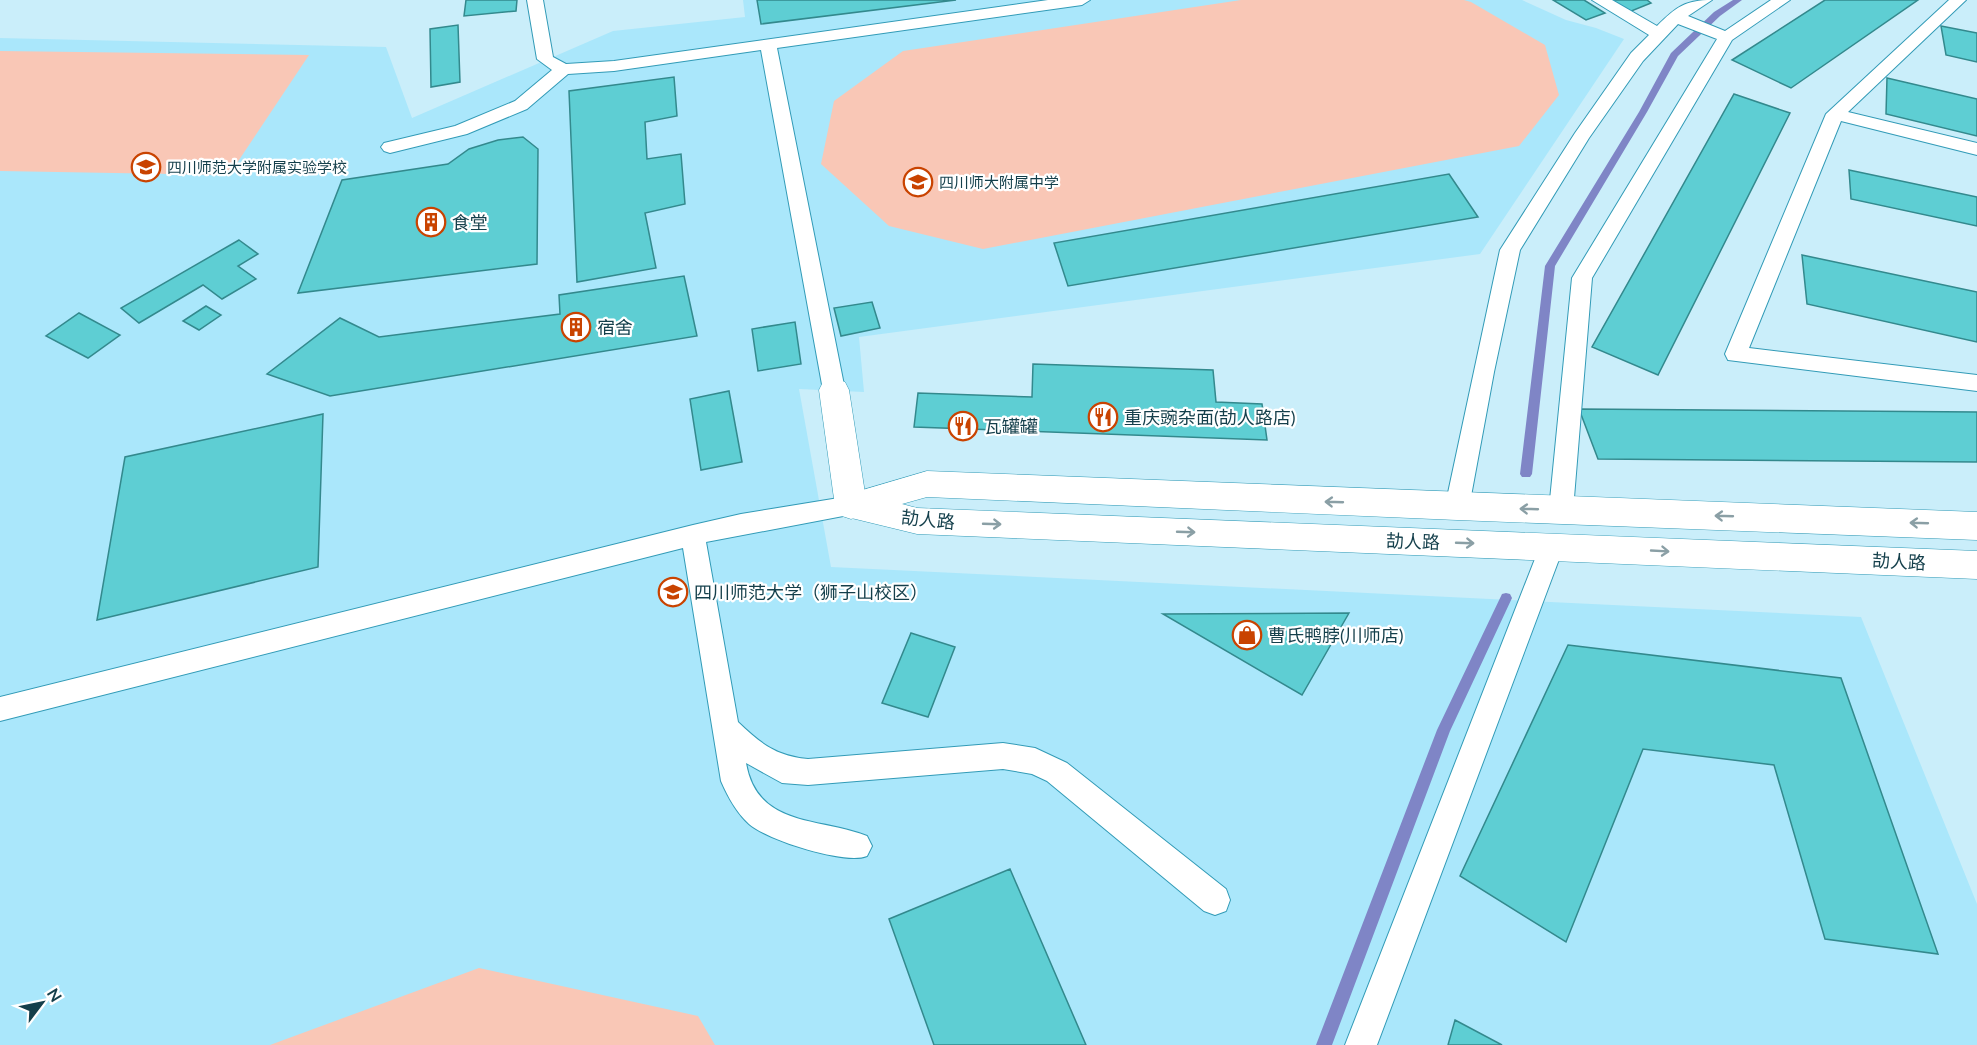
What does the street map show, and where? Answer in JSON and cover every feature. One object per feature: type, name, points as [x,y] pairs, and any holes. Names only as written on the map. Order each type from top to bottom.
[{"type":"street","points":[[834,390],[851,506],[927,484],[1977,526]]},
{"type":"street","name":"劼人路","points":[[851,506],[916,521],[1977,565]]},
{"type":"lane","points":[[535,0],[545,59],[563,69],[614,66],[1011,5],[1082,0]]},
{"type":"lane","points":[[1600,0],[1659,34]]},
{"type":"lane","points":[[1457,507],[1483,372],[1510,250],[1581,136],[1637,57],[1675,16],[1704,0]]},
{"type":"lane","points":[[1561,510],[1582,278],[1726,37],[1782,0]]},
{"type":"lane","points":[[1958,0],[1835,114],[1736,354],[1977,383]]},
{"type":"lane","points":[[1675,16],[1726,37]]},
{"type":"lane","points":[[768,44],[834,390]]},
{"type":"lane","points":[[390,147],[461,130],[521,105],[563,69]]},
{"type":"lane","points":[[1835,114],[1977,149]]},
{"type":"lane","points":[[0,709],[693,535],[741,524],[851,506]]},
{"type":"lane","points":[[693,535],[735,781],[744,798],[766,820],[857,846]]},
{"type":"lane","points":[[1361,1045],[1552,546]]},
{"type":"lane","points":[[727,729],[745,747],[782,770],[808,772],[1003,756],[1035,761],[1057,772],[1215,900]]},
{"type":"shaded area","name":"四川师范大学（狮子山校区）","points":[[743,0],[1522,0],[1566,20],[1624,39],[1480,254],[859,337],[864,392],[799,389],[831,567],[1861,617],[1977,904],[1977,1045],[0,1045],[0,38],[386,47],[412,118],[613,31],[745,17]]},
{"type":"shaded area","points":[[1241,0],[1464,0],[1471,2],[1545,45],[1559,95],[1519,146],[983,249],[889,226],[821,164],[834,101],[903,51]]},
{"type":"shaded area","points":[[0,51],[309,55],[229,175],[0,171]]},
{"type":"shaded area","points":[[479,968],[698,1016],[715,1045],[270,1045]]},
{"type":"building","points":[[466,0],[517,0],[516,11],[464,16]]},
{"type":"building","points":[[757,0],[956,0],[761,24]]},
{"type":"building","points":[[1553,0],[1584,0],[1605,13],[1586,20]]},
{"type":"building","points":[[1609,0],[1647,0],[1651,3],[1629,12]]},
{"type":"building","points":[[1825,0],[1918,0],[1791,88],[1732,60]]},
{"type":"building","points":[[458,25],[460,82],[431,87],[430,29]]},
{"type":"building","points":[[1941,26],[1977,33],[1977,62],[1946,55]]},
{"type":"building","name":"宿舍","points":[[674,77],[677,116],[645,122],[647,159],[681,154],[685,204],[645,213],[656,268],[577,282],[569,91]]},
{"type":"building","points":[[1887,78],[1977,99],[1977,136],[1886,114]]},
{"type":"building","points":[[1734,94],[1790,113],[1658,375],[1592,347]]},
{"type":"building","name":"食堂","points":[[523,137],[538,149],[537,264],[298,293],[342,180],[448,164],[469,149],[498,140]]},
{"type":"building","points":[[1849,170],[1977,197],[1977,226],[1851,199]]},
{"type":"building","points":[[1449,174],[1478,217],[1068,286],[1054,243]]},
{"type":"building","points":[[239,240],[258,254],[238,266],[256,279],[222,299],[203,285],[139,323],[121,308]]},
{"type":"building","points":[[1802,255],[1977,292],[1977,342],[1807,304]]},
{"type":"building","name":"宿舍","points":[[684,276],[697,336],[330,396],[267,374],[340,318],[379,337],[560,314],[559,295]]},
{"type":"building","points":[[872,302],[880,328],[841,336],[834,308]]},
{"type":"building","points":[[206,306],[221,315],[199,330],[183,321]]},
{"type":"building","points":[[79,313],[120,335],[88,358],[46,336]]},
{"type":"building","points":[[795,322],[801,364],[758,371],[752,329]]},
{"type":"building","points":[[1033,364],[1213,370],[1216,402],[1262,404],[1267,440],[914,427],[918,393],[1032,397]]},
{"type":"building","points":[[729,391],[742,462],[701,470],[690,399]]},
{"type":"building","points":[[1579,409],[1977,412],[1977,462],[1598,459]]},
{"type":"building","points":[[323,414],[318,567],[97,620],[125,457]]},
{"type":"building","points":[[1349,613],[1302,695],[1163,614]]},
{"type":"building","points":[[911,633],[955,647],[928,717],[882,703]]},
{"type":"building","points":[[1568,645],[1841,678],[1938,954],[1825,939],[1774,765],[1643,749],[1566,942],[1460,876]]},
{"type":"building","points":[[1010,869],[1086,1045],[934,1045],[889,919]]},
{"type":"building","points":[[1455,1020],[1502,1045],[1448,1045]]},
{"type":"waterway","points":[[1526,474],[1550,266],[1643,112],[1674,55],[1717,14],[1738,0]]},
{"type":"waterway","points":[[1324,1045],[1444,730],[1506,598]]},
{"type":"place","name":"四川师范大学附属实验学校","points":[[146,167]]},
{"type":"place","name":"四川师大附属中学","points":[[918,182]]},
{"type":"place","name":"食堂","points":[[431,222]]},
{"type":"place","name":"宿舍","points":[[576,327]]},
{"type":"place","name":"重庆豌杂面(劼人路店)","points":[[1103,417]]},
{"type":"place","name":"瓦罐罐","points":[[963,426]]},
{"type":"place","name":"四川师范大学（狮子山校区）","points":[[673,592]]},
{"type":"place","name":"曹氏鸭脖(川师店)","points":[[1247,635]]}]
